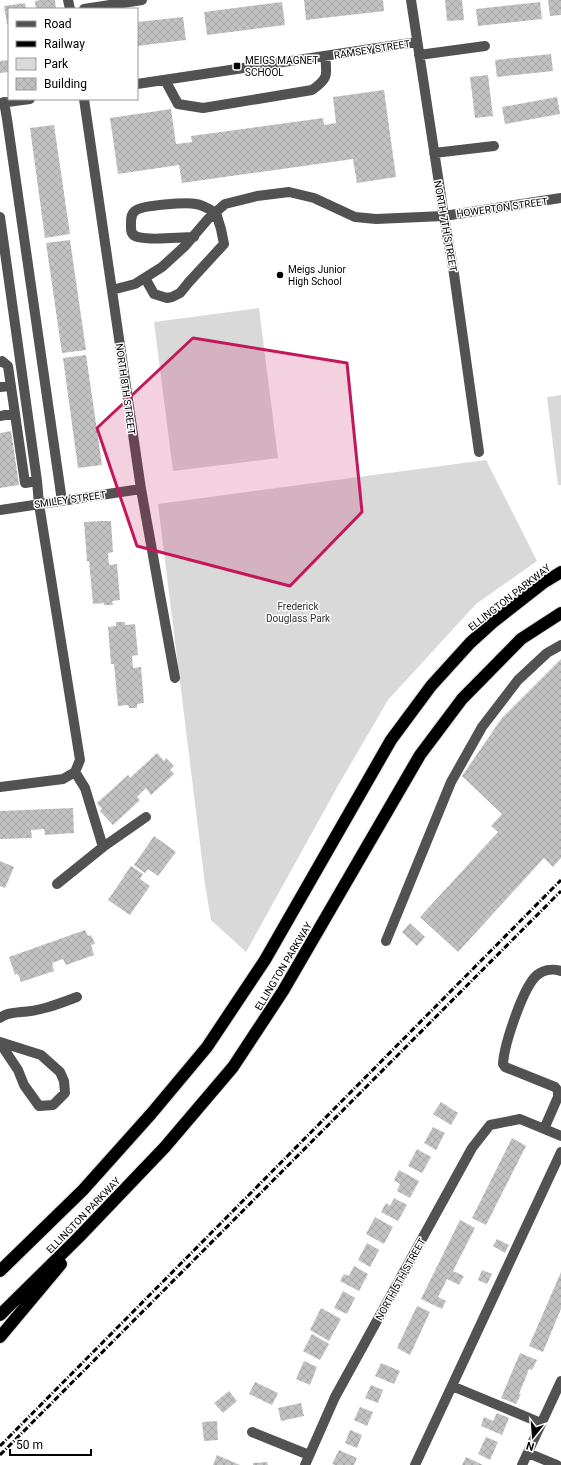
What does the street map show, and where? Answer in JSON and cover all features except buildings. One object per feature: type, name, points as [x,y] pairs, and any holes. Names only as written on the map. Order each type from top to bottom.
[{"type":"highway","name":"ELLINGTON PARKWAY","points":[[0,1272],[84,1190],[151,1114],[207,1047],[265,960],[390,740],[431,686],[470,643],[492,623],[543,583],[561,572]]},
{"type":"highway","name":"ELLINGTON PARKWAY","points":[[0,1315],[78,1238],[165,1147],[233,1067],[283,991],[420,755],[462,699],[521,639],[561,613]]},
{"type":"highway","points":[[0,1337],[59,1267],[78,1238]]},
{"type":"street","points":[[90,8],[142,0]]},
{"type":"street","name":"NORTH 7TH STREET","points":[[411,0],[454,274],[479,452]]},
{"type":"street","name":"RAMSEY STREET","points":[[138,84],[417,42]]},
{"type":"street","points":[[419,55],[485,46]]},
{"type":"street","points":[[165,80],[178,104],[203,108],[312,90],[323,83],[327,73],[325,56]]},
{"type":"street","points":[[21,100],[2,102],[7,119],[62,500]]},
{"type":"street","name":"NORTH 8TH STREET","points":[[84,100],[141,489],[175,678]]},
{"type":"street","points":[[434,154],[494,146]]},
{"type":"street","name":"HOWERTON STREET","points":[[112,290],[135,284],[162,267],[185,246],[225,204],[267,194],[289,192],[314,198],[355,216],[376,219],[444,216],[561,198]]},
{"type":"street","points":[[145,278],[154,294],[167,298],[172,297],[180,293],[224,244],[222,229],[216,212],[208,208],[198,204],[187,203],[137,209],[132,215],[131,231],[133,235],[148,238],[194,236]]},
{"type":"street","points":[[0,217],[39,504],[80,760],[75,772],[63,779],[0,787]]},
{"type":"street","points":[[1,362],[8,366],[25,483],[37,481]]},
{"type":"street","points":[[0,387],[11,386]]},
{"type":"street","points":[[0,416],[15,414]]},
{"type":"street","name":"SMILEY STREET","points":[[0,510],[141,489]]},
{"type":"street","points":[[386,941],[451,782],[482,727],[518,680],[547,653],[561,645]]},
{"type":"street","points":[[75,772],[85,788],[103,847]]},
{"type":"street","points":[[56,884],[103,847],[146,817]]},
{"type":"street","points":[[561,971],[551,969],[544,971],[535,977],[509,1033],[503,1054],[503,1064],[506,1067],[555,1087],[558,1091],[558,1097],[544,1129],[561,1136]]},
{"type":"street","points":[[0,1018],[7,1014],[32,1012],[50,1007],[76,996]]},
{"type":"street","points":[[0,1043],[41,1055],[60,1072],[64,1081],[65,1093],[53,1105],[39,1106],[24,1086],[18,1070],[0,1043]]},
{"type":"street","name":"NORTH 5TH STREET","points":[[305,1465],[335,1397],[472,1148],[490,1125],[520,1119],[544,1129]]},
{"type":"street","points":[[415,1465],[561,1152]]},
{"type":"street","points":[[522,1465],[561,1381]]},
{"type":"street","points":[[452,1386],[541,1423]]},
{"type":"street","points":[[252,1432],[309,1455]]},
{"type":"street","points":[[528,1453],[557,1465]]},
{"type":"highlighted area","points":[[193,338],[347,363],[362,512],[290,586],[137,546],[97,428]]},
{"type":"green space","points":[[259,308],[278,458],[173,471],[154,322]]},
{"type":"green space","points":[[561,395],[561,485],[558,485],[547,397]]},
{"type":"green space","name":"Frederick Douglass Park","points":[[486,460],[537,561],[476,604],[388,700],[339,784],[246,952],[211,920],[205,884],[158,504]]},
{"type":"railway","points":[[0,1446],[561,880]]},
{"type":"railway","points":[[0,1455],[561,891]]},
{"type":"place","name":"MEIGS MAGNET SCHOOL","points":[[237,66]]},
{"type":"place","name":"Meigs Junior High School","points":[[280,275]]}]
